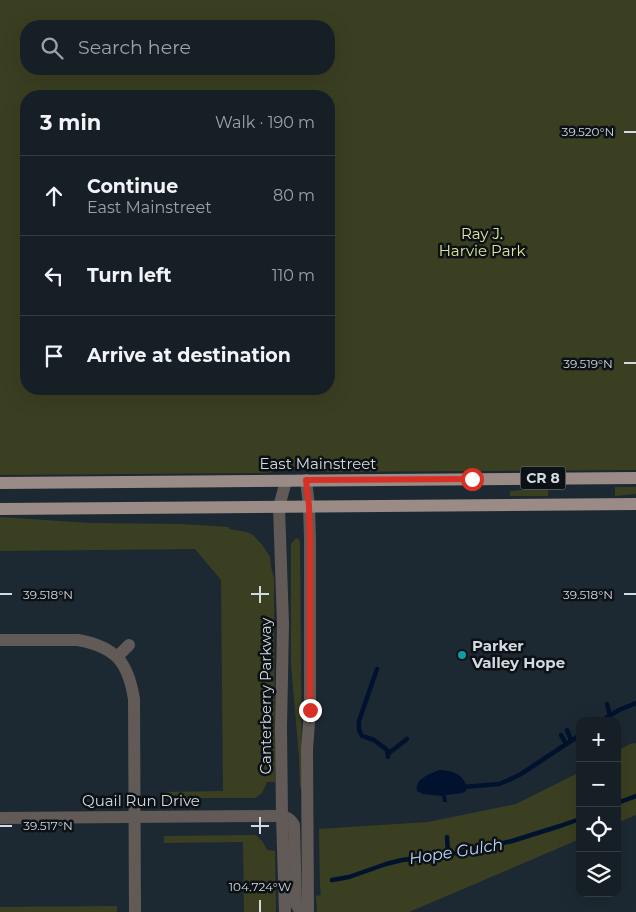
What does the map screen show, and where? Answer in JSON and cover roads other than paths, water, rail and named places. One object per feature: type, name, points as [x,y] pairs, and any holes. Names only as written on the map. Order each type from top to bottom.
[{"type":"main road","name":"East Mainstreet","points":[[0,483],[636,478]]},
{"type":"main road","name":"CR 8","points":[[309,506],[636,504]]},
{"type":"main road","points":[[0,508],[309,506]]},
{"type":"street","points":[[306,480],[309,506],[310,710],[307,749],[308,912]]},
{"type":"street","name":"Canterberry Parkway","points":[[284,912],[281,728],[283,624],[279,506],[286,481]]},
{"type":"street","points":[[0,640],[78,640],[90,642],[118,656],[123,664],[131,682],[134,699],[135,912]]},
{"type":"street","points":[[118,656],[129,645]]},
{"type":"street","points":[[282,816],[289,818],[294,825],[296,904],[301,912]]},
{"type":"street","name":"Quail Run Drive","points":[[0,818],[282,816]]},
{"type":"water","points":[[439,770],[449,771],[462,778],[465,781],[466,791],[446,795],[447,802],[443,802],[442,796],[423,794],[417,791],[420,780]]},
{"type":"waterway","points":[[362,736],[359,730],[359,721],[377,669]]},
{"type":"waterway","points":[[608,717],[636,703]]},
{"type":"waterway","points":[[607,704],[610,715]]},
{"type":"waterway","points":[[567,730],[571,740]]},
{"type":"waterway","points":[[561,735],[566,744]]},
{"type":"waterway","points":[[365,737],[374,740],[387,750],[388,757]]},
{"type":"waterway","points":[[463,787],[499,784],[509,780],[576,738]]},
{"type":"waterway","points":[[389,753],[407,739]]},
{"type":"waterway","name":"Hope Gulch","points":[[621,802],[636,796]]},
{"type":"waterway","name":"Hope Gulch","points":[[332,880],[349,877],[402,860],[456,853],[512,841],[576,820]]},
{"type":"waterway","points":[[447,837],[448,853]]},
{"type":"place","name":"Parker Valley Hope","points":[[462,655]]},
{"type":"park label","name":"Ray J. Harvie Park","points":[[482,242]]}]
